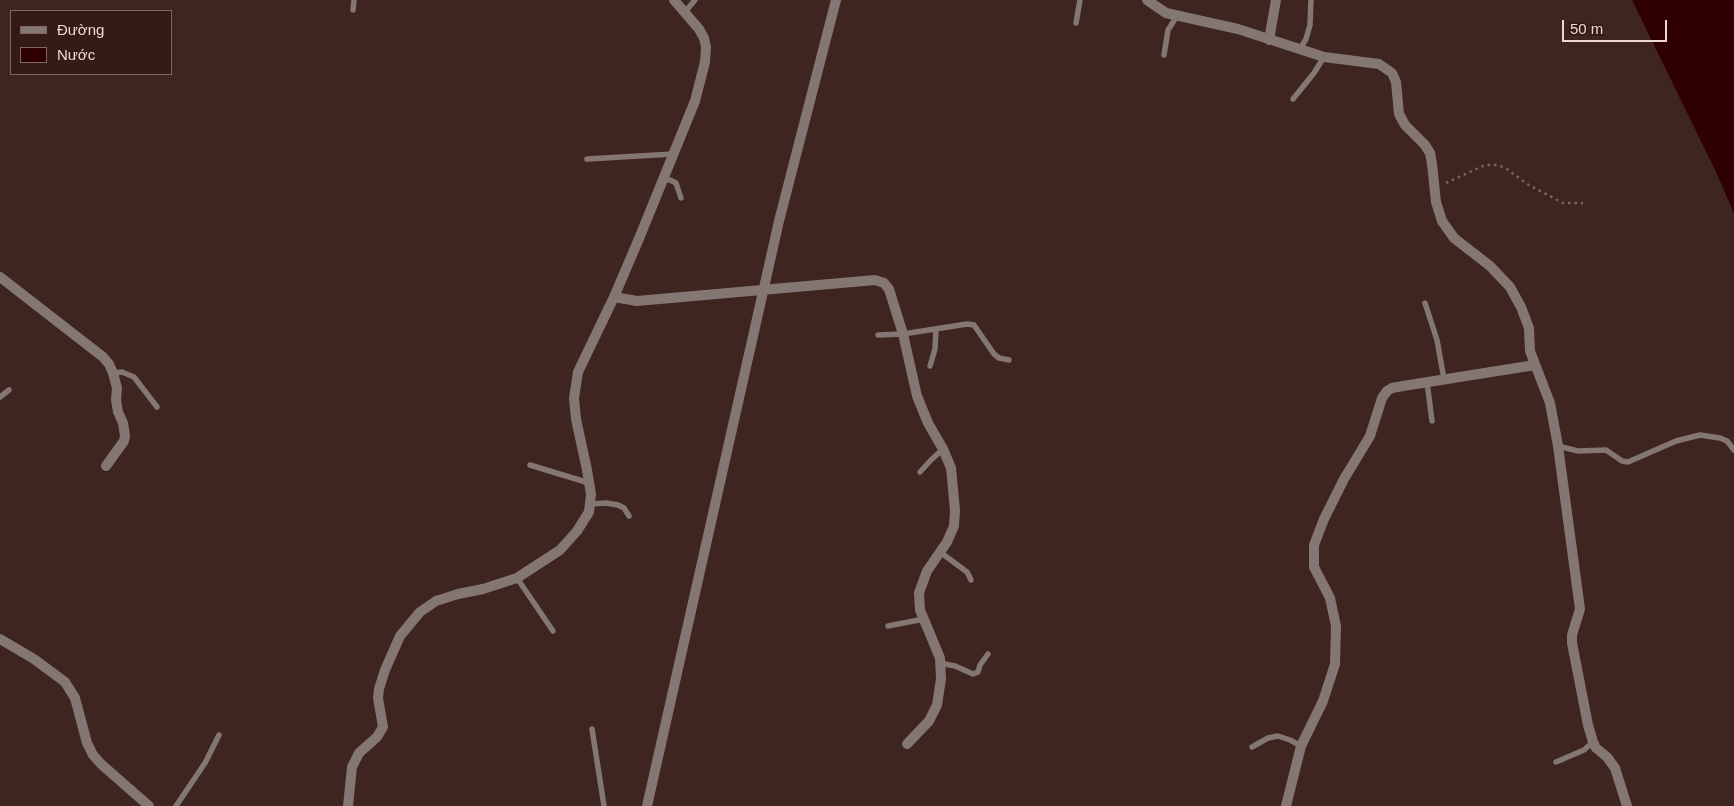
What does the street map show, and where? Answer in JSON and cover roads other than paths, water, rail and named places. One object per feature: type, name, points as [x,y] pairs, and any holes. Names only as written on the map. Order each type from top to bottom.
[{"type":"street","points":[[348,806],[352,767],[358,753],[377,737],[383,727],[378,698],[379,689],[400,636],[420,612],[436,601],[517,578],[560,550],[585,521],[589,512],[589,483],[576,419],[574,398],[578,372],[614,297],[673,154],[695,100],[705,62],[706,47],[699,29],[674,0]]},
{"type":"street","points":[[647,806],[779,221],[836,0]]},
{"type":"street","points":[[1147,0],[1166,14],[1238,29],[1324,57],[1379,64],[1392,73],[1396,82],[1399,114],[1405,126],[1425,145],[1430,153],[1436,202],[1442,222],[1454,238],[1490,266],[1510,287],[1522,307],[1529,328],[1530,351],[1550,403],[1558,446],[1580,609],[1572,635],[1572,643],[1593,742],[1615,768],[1627,806]]},
{"type":"street","points":[[1269,40],[1276,0]]},
{"type":"street","points":[[0,277],[103,357],[109,364],[117,388],[118,412],[126,436],[106,466]]},
{"type":"street","points":[[614,297],[637,301],[879,281],[884,283],[889,289],[903,334],[917,396],[928,423],[951,468],[955,510],[954,526],[947,542],[927,571],[919,593],[920,610],[940,658],[941,678],[937,705],[929,721],[907,744]]},
{"type":"street","points":[[1286,806],[1301,746],[1323,702],[1335,664],[1336,626],[1330,598],[1314,567],[1314,545],[1324,519],[1344,479],[1370,436],[1382,398],[1392,388],[1535,365]]},
{"type":"street","points":[[0,639],[34,659],[64,682],[75,698],[86,743],[93,755],[149,806]]},
{"type":"lane","points":[[353,10],[354,0]]},
{"type":"lane","points":[[685,12],[695,0]]},
{"type":"lane","points":[[1076,22],[1080,0]]},
{"type":"lane","points":[[1300,49],[1306,40],[1310,25],[1311,0]]},
{"type":"lane","points":[[1164,54],[1168,30],[1177,16]]},
{"type":"lane","points":[[1293,99],[1324,57]]},
{"type":"lane","points":[[587,159],[673,154]]},
{"type":"lane","points":[[662,180],[670,180],[676,183],[681,198]]},
{"type":"lane","points":[[1425,302],[1436,340],[1444,379]]},
{"type":"lane","points":[[878,335],[903,334],[967,324],[974,325],[990,349],[999,358],[1009,360]]},
{"type":"lane","points":[[930,366],[935,349],[936,329]]},
{"type":"lane","points":[[113,373],[122,372],[134,377],[157,406]]},
{"type":"lane","points":[[1427,382],[1432,421]]},
{"type":"lane","points":[[0,397],[9,390]]},
{"type":"lane","points":[[1558,446],[1578,451],[1606,450],[1622,461],[1628,462],[1676,441],[1700,435],[1727,441],[1734,450]]},
{"type":"lane","points":[[920,472],[943,450]]},
{"type":"lane","points":[[530,465],[589,483]]},
{"type":"lane","points":[[590,504],[606,503],[618,506],[624,508],[629,516]]},
{"type":"lane","points":[[940,552],[967,572],[971,580]]},
{"type":"lane","points":[[517,578],[553,631]]},
{"type":"lane","points":[[888,626],[924,619]]},
{"type":"lane","points":[[940,663],[955,666],[973,674],[978,672],[980,665],[988,654]]},
{"type":"lane","points":[[592,729],[604,806]]},
{"type":"lane","points":[[176,806],[205,763],[219,735]]},
{"type":"lane","points":[[1252,747],[1268,738],[1278,736],[1301,746]]},
{"type":"lane","points":[[1556,762],[1584,750],[1593,742]]},
{"type":"water","points":[[1632,0],[1734,0],[1734,214],[1717,174]]}]
